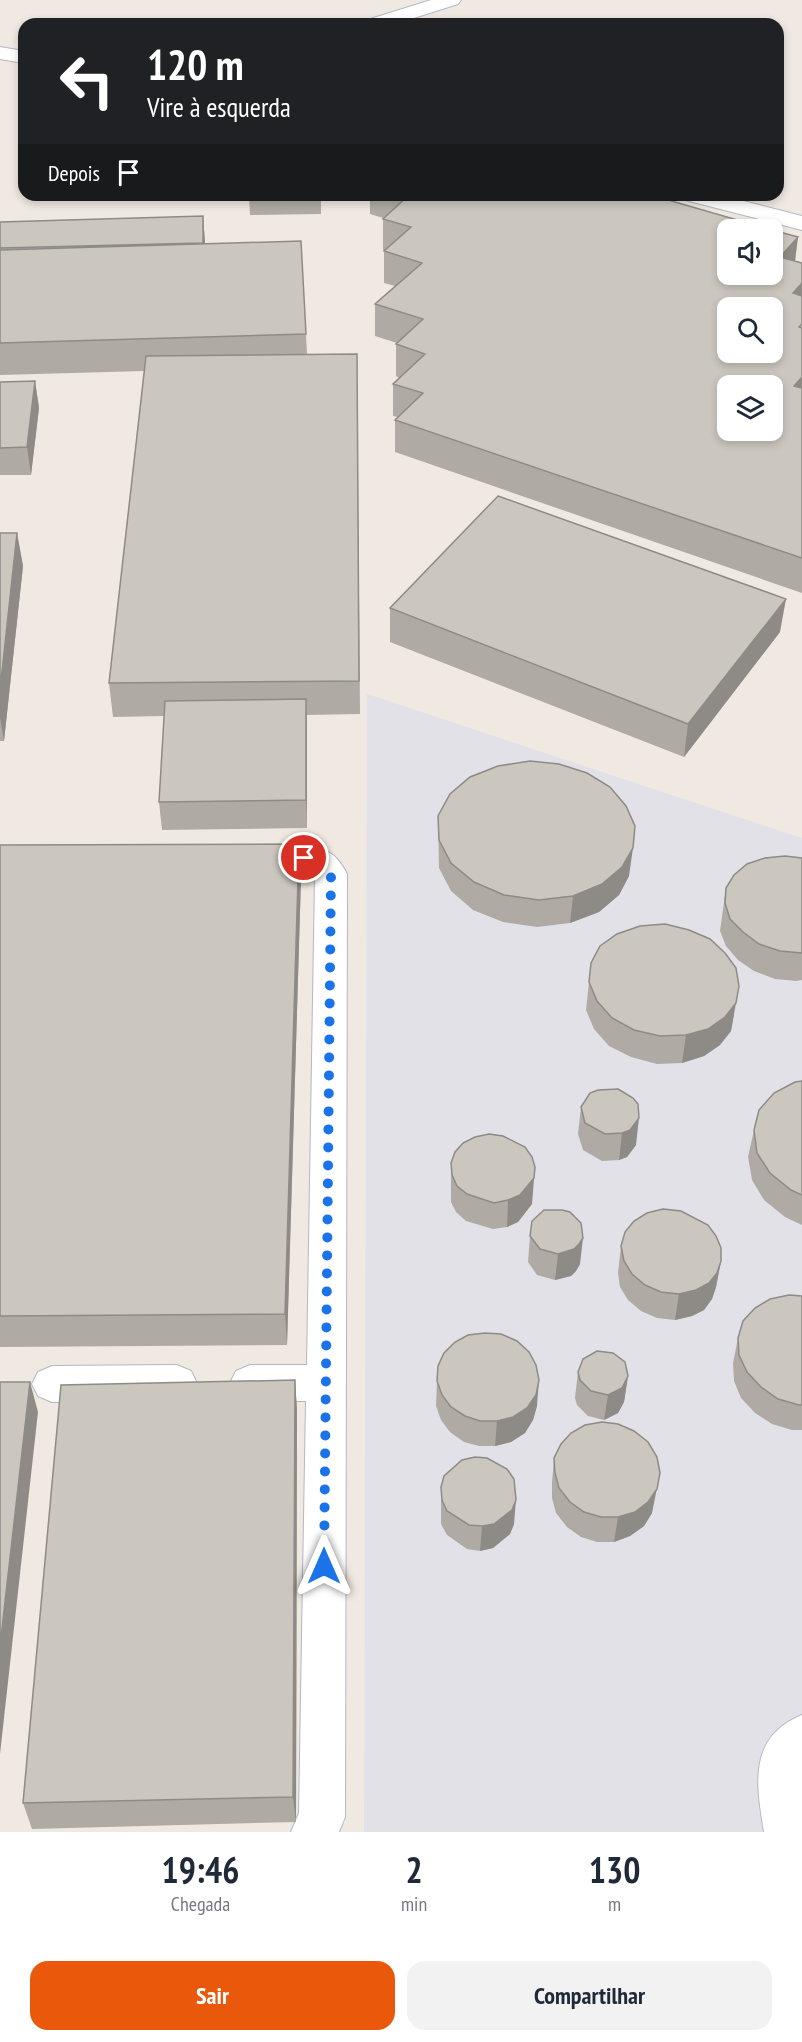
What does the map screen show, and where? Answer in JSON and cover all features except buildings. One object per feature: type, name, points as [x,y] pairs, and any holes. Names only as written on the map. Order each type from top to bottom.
[{"type":"street","points":[[393,18],[451,0]]},
{"type":"street","points":[[0,53],[18,56]]},
{"type":"street","points":[[716,201],[802,223]]},
{"type":"street","points":[[222,858],[304,858],[321,863],[331,874],[322,1817],[314,1832]]},
{"type":"street","points":[[52,1384],[326,1383]]},
{"type":"street","points":[[787,1832],[778,1769],[793,1743],[802,1737]]},
{"type":"shaded area","points":[[367,694],[802,838],[802,1832],[364,1832]]},
{"type":"route","points":[[304,858],[321,863],[331,874],[324,1566]]}]
